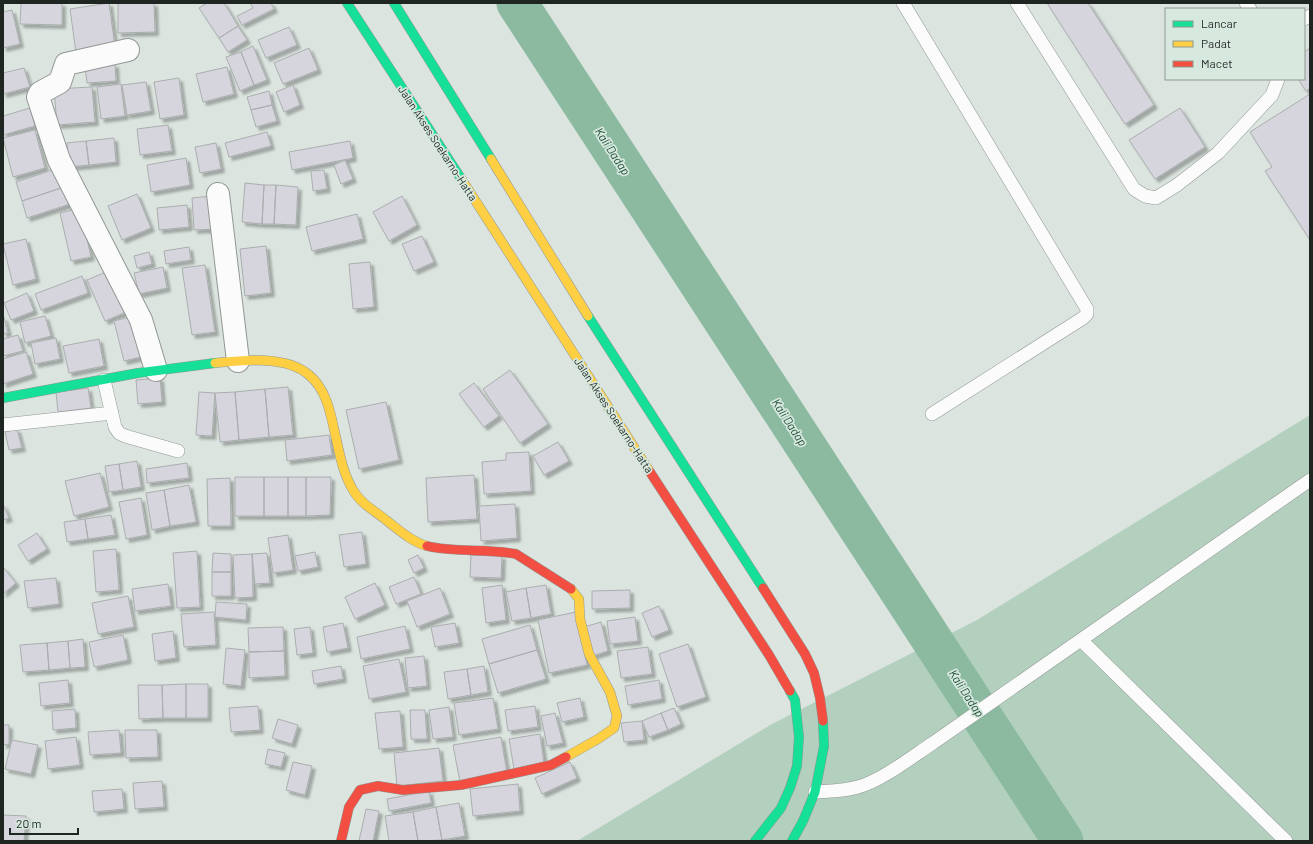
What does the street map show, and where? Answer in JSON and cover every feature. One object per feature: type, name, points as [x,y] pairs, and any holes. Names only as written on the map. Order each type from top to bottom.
[{"type":"main road","name":"Jalan Akses Soekarno-Hatta","points":[[347,3],[769,655],[795,700],[800,737],[797,766],[790,788],[781,808],[755,841]]},
{"type":"main road","points":[[394,3],[590,318],[805,654],[814,673],[820,698],[824,725],[824,746],[815,792],[803,821],[792,841]]},
{"type":"main road","points":[[3,398],[156,370],[238,361],[271,362],[294,366],[309,374],[320,387],[327,402],[345,471],[353,491],[363,502],[412,540],[438,548],[506,552],[516,554],[573,590],[579,599],[580,619],[589,654],[610,692],[617,716],[614,728],[598,739],[551,765],[461,786],[403,790],[378,786],[360,790],[349,807],[341,841]]},
{"type":"street","points":[[128,50],[66,64],[60,82],[40,93],[38,97],[59,160],[141,320],[156,370]]},
{"type":"street","points":[[218,194],[238,361]]},
{"type":"lane","points":[[903,3],[1087,309],[1087,314],[1083,318],[932,414]]},
{"type":"lane","points":[[1017,3],[1134,189],[1145,196],[1156,198],[1177,185],[1218,153],[1272,95],[1278,80]]},
{"type":"lane","points":[[104,380],[115,427],[120,433],[125,436],[178,451]]},
{"type":"lane","points":[[3,425],[112,413]]},
{"type":"lane","points":[[815,792],[850,789],[872,782],[933,743],[1310,480]]},
{"type":"lane","points":[[1081,640],[1286,841]]},
{"type":"green space","points":[[1310,415],[1310,841],[577,841],[772,724],[977,620]]},
{"type":"building","points":[[21,3],[62,3],[62,25],[20,24]]},
{"type":"building","points":[[109,3],[115,47],[76,53],[70,9]]},
{"type":"building","points":[[118,3],[154,3],[155,32],[118,33]]},
{"type":"building","points":[[207,3],[224,3],[238,26],[219,38],[199,8]]},
{"type":"building","points":[[250,3],[271,3],[274,9],[242,25],[237,16],[253,8]]},
{"type":"building","points":[[1047,3],[1088,3],[1154,105],[1125,124]]},
{"type":"building","points":[[12,10],[20,44],[3,48],[3,12]]},
{"type":"building","points":[[238,26],[247,40],[228,52],[219,38]]},
{"type":"building","points":[[289,27],[297,45],[266,58],[258,40]]},
{"type":"building","points":[[253,46],[267,80],[254,85],[241,52]]},
{"type":"building","points":[[309,48],[318,70],[283,84],[274,63]]},
{"type":"building","points":[[1310,48],[1310,88],[1306,91],[1299,80],[1305,80],[1305,51]]},
{"type":"building","points":[[241,52],[254,85],[240,91],[226,57]]},
{"type":"building","points":[[115,64],[116,81],[87,83],[85,67]]},
{"type":"building","points":[[227,67],[234,94],[203,102],[196,74]]},
{"type":"building","points":[[24,68],[30,87],[3,94],[3,73]]},
{"type":"building","points":[[179,78],[184,115],[160,119],[154,82]]},
{"type":"building","points":[[146,82],[151,111],[127,115],[122,85]]},
{"type":"building","points":[[121,84],[125,116],[101,119],[97,87]]},
{"type":"building","points":[[293,85],[300,105],[284,112],[276,92]]},
{"type":"building","points":[[92,87],[95,122],[57,125],[54,89]]},
{"type":"building","points":[[269,91],[272,105],[251,110],[247,97]]},
{"type":"building","points":[[1310,94],[1310,240],[1265,171],[1272,167],[1250,132]]},
{"type":"building","points":[[272,105],[277,121],[256,127],[251,110]]},
{"type":"building","points":[[30,108],[35,126],[3,135],[3,116]]},
{"type":"building","points":[[1180,108],[1205,147],[1155,179],[1129,140]]},
{"type":"building","points":[[168,125],[172,151],[140,155],[137,129]]},
{"type":"building","points":[[35,130],[45,168],[13,177],[3,138]]},
{"type":"building","points":[[267,132],[271,146],[229,157],[225,143]]},
{"type":"building","points":[[114,138],[116,162],[89,165],[86,141]]},
{"type":"building","points":[[86,141],[89,165],[69,167],[67,143]]},
{"type":"building","points":[[350,141],[353,158],[292,170],[289,152]]},
{"type":"building","points":[[216,143],[221,169],[200,173],[195,147]]},
{"type":"building","points":[[186,158],[190,185],[151,192],[147,165]]},
{"type":"building","points":[[345,160],[353,179],[341,184],[334,165]]},
{"type":"building","points":[[58,168],[64,187],[22,201],[16,182]]},
{"type":"building","points":[[324,170],[327,189],[313,191],[311,171]]},
{"type":"building","points":[[245,183],[264,185],[262,224],[242,222]]},
{"type":"building","points":[[264,185],[276,185],[274,224],[262,224]]},
{"type":"building","points":[[276,185],[298,187],[296,225],[274,224]]},
{"type":"building","points":[[64,187],[70,204],[27,218],[22,201]]},
{"type":"building","points":[[137,194],[151,228],[122,240],[108,206]]},
{"type":"building","points":[[212,196],[214,229],[194,230],[192,198]]},
{"type":"building","points":[[402,196],[417,225],[389,241],[373,212]]},
{"type":"building","points":[[187,205],[189,227],[159,230],[157,208]]},
{"type":"building","points":[[80,208],[91,257],[71,261],[60,213]]},
{"type":"building","points":[[357,214],[363,239],[312,251],[306,227]]},
{"type":"building","points":[[422,236],[434,262],[414,271],[402,244]]},
{"type":"building","points":[[26,239],[36,279],[13,285],[3,244]]},
{"type":"building","points":[[266,246],[271,293],[245,296],[240,249]]},
{"type":"building","points":[[189,247],[191,260],[166,264],[164,251]]},
{"type":"building","points":[[149,252],[152,264],[137,268],[134,256]]},
{"type":"building","points":[[370,262],[374,307],[353,309],[349,264]]},
{"type":"building","points":[[205,265],[215,332],[192,335],[182,268]]},
{"type":"building","points":[[163,267],[167,288],[139,294],[134,273]]},
{"type":"building","points":[[113,269],[131,310],[105,321],[87,280]]},
{"type":"building","points":[[82,276],[88,293],[41,310],[35,294]]},
{"type":"building","points":[[27,293],[34,311],[11,320],[4,303]]},
{"type":"building","points":[[45,316],[51,336],[25,343],[20,322]]},
{"type":"building","points":[[134,316],[145,356],[124,361],[114,321]]},
{"type":"building","points":[[3,317],[8,333],[3,334]]},
{"type":"building","points":[[18,335],[23,351],[3,356],[3,339]]},
{"type":"building","points":[[56,338],[60,359],[35,364],[31,343]]},
{"type":"building","points":[[99,339],[104,366],[69,373],[63,346]]},
{"type":"building","points":[[26,352],[33,374],[3,384],[3,359]]},
{"type":"building","points":[[510,370],[548,424],[520,443],[483,389]]},
{"type":"building","points":[[160,378],[162,402],[138,404],[136,380]]},
{"type":"building","points":[[474,383],[499,416],[484,427],[459,394]]},
{"type":"building","points":[[288,387],[293,435],[269,437],[265,389]]},
{"type":"building","points":[[88,388],[91,408],[58,412],[56,392]]},
{"type":"building","points":[[265,389],[269,437],[239,440],[235,392]]},
{"type":"building","points":[[199,392],[215,393],[212,436],[196,435]]},
{"type":"building","points":[[235,392],[239,440],[220,442],[215,393]]},
{"type":"building","points":[[386,402],[399,460],[359,469],[346,410]]},
{"type":"building","points":[[17,429],[22,448],[9,450],[5,432]]},
{"type":"building","points":[[329,435],[332,455],[287,461],[285,440]]},
{"type":"building","points":[[558,442],[569,461],[544,475],[533,456]]},
{"type":"building","points":[[529,452],[531,491],[484,494],[482,462],[506,460],[506,453]]},
{"type":"building","points":[[137,461],[141,487],[123,490],[119,464]]},
{"type":"building","points":[[187,463],[189,478],[147,483],[146,469]]},
{"type":"building","points":[[119,464],[123,490],[109,492],[105,466]]},
{"type":"building","points":[[100,473],[109,507],[74,516],[65,481]]},
{"type":"building","points":[[474,475],[477,519],[428,522],[426,478]]},
{"type":"building","points":[[235,477],[264,477],[264,516],[235,516]]},
{"type":"building","points":[[264,477],[288,477],[288,516],[264,516]]},
{"type":"building","points":[[288,477],[306,477],[306,516],[288,516]]},
{"type":"building","points":[[306,477],[331,477],[330,515],[306,516]]},
{"type":"building","points":[[230,478],[231,526],[208,526],[207,479]]},
{"type":"building","points":[[189,485],[196,522],[170,526],[164,490]]},
{"type":"building","points":[[164,490],[170,526],[152,530],[146,493]]},
{"type":"building","points":[[141,498],[147,535],[126,539],[119,502]]},
{"type":"building","points":[[3,504],[9,518],[3,520]]},
{"type":"building","points":[[515,504],[517,538],[481,541],[479,506]]},
{"type":"building","points":[[111,515],[115,535],[88,539],[85,519]]},
{"type":"building","points":[[85,519],[88,539],[67,542],[64,522]]},
{"type":"building","points":[[362,532],[366,564],[344,567],[339,535]]},
{"type":"building","points":[[37,533],[47,549],[28,561],[18,545]]},
{"type":"building","points":[[288,535],[293,570],[273,573],[268,538]]},
{"type":"building","points":[[116,549],[119,590],[96,592],[93,551]]},
{"type":"building","points":[[197,551],[200,607],[177,608],[173,553]]},
{"type":"building","points":[[315,552],[318,567],[298,571],[295,556]]},
{"type":"building","points":[[213,553],[231,554],[231,572],[212,572]]},
{"type":"building","points":[[267,553],[270,583],[255,584],[252,554]]},
{"type":"building","points":[[252,554],[253,597],[235,598],[233,555]]},
{"type":"building","points":[[418,555],[424,568],[414,573],[408,560]]},
{"type":"building","points":[[471,555],[502,556],[501,578],[470,577]]},
{"type":"building","points":[[3,567],[16,583],[3,594]]},
{"type":"building","points":[[212,572],[231,572],[231,596],[212,596]]},
{"type":"building","points":[[414,577],[421,594],[396,604],[389,587]]},
{"type":"building","points":[[56,578],[59,604],[28,608],[24,581]]},
{"type":"building","points":[[375,583],[385,605],[355,619],[345,597]]},
{"type":"building","points":[[168,584],[171,606],[135,611],[132,589]]},
{"type":"building","points":[[502,585],[506,620],[486,623],[482,588]]},
{"type":"building","points":[[546,585],[551,614],[531,618],[526,588]]},
{"type":"building","points":[[440,588],[450,614],[417,627],[407,601]]},
{"type":"building","points":[[526,588],[531,618],[512,621],[506,592]]},
{"type":"building","points":[[630,590],[630,608],[592,609],[592,591]]},
{"type":"building","points":[[128,596],[134,627],[98,634],[92,603]]},
{"type":"building","points":[[216,602],[247,604],[246,620],[215,617]]},
{"type":"building","points":[[659,606],[669,630],[652,637],[642,613]]},
{"type":"building","points":[[214,612],[216,645],[184,647],[181,614]]},
{"type":"building","points":[[576,612],[587,665],[549,673],[538,620]]},
{"type":"building","points":[[635,617],[638,641],[610,644],[607,621]]},
{"type":"building","points":[[601,622],[608,651],[592,656],[584,627]]},
{"type":"building","points":[[343,623],[348,648],[327,652],[323,627]]},
{"type":"building","points":[[455,623],[459,643],[435,647],[431,627]]},
{"type":"building","points":[[530,625],[537,650],[489,664],[482,639]]},
{"type":"building","points":[[405,626],[410,649],[361,659],[357,637]]},
{"type":"building","points":[[283,627],[284,651],[249,652],[248,628]]},
{"type":"building","points":[[310,627],[313,653],[297,655],[294,629]]},
{"type":"building","points":[[173,631],[176,658],[155,661],[152,634]]},
{"type":"building","points":[[123,635],[128,660],[94,667],[89,642]]},
{"type":"building","points":[[83,639],[85,667],[70,668],[68,641]]},
{"type":"building","points":[[68,641],[70,668],[49,670],[47,643]]},
{"type":"building","points":[[47,643],[49,670],[23,672],[20,645]]},
{"type":"building","points":[[688,644],[706,697],[677,707],[659,654]]},
{"type":"building","points":[[648,647],[652,674],[621,678],[617,651]]},
{"type":"building","points":[[226,648],[245,650],[241,686],[223,684]]},
{"type":"building","points":[[537,650],[546,679],[498,693],[489,664]]},
{"type":"building","points":[[284,651],[285,676],[249,678],[249,652]]},
{"type":"building","points":[[424,656],[427,686],[408,688],[405,658]]},
{"type":"building","points":[[399,659],[406,692],[369,699],[363,666]]},
{"type":"building","points":[[341,666],[343,679],[314,684],[312,671]]},
{"type":"building","points":[[484,666],[488,692],[471,695],[467,669]]},
{"type":"building","points":[[467,669],[471,695],[448,699],[444,672]]},
{"type":"building","points":[[68,680],[70,703],[41,706],[39,683]]},
{"type":"building","points":[[659,680],[662,699],[628,705],[625,686]]},
{"type":"building","points":[[186,684],[208,684],[208,718],[186,718]]},
{"type":"building","points":[[186,684],[186,718],[163,718],[162,685]]},
{"type":"building","points":[[138,685],[162,685],[163,718],[139,719]]},
{"type":"building","points":[[493,698],[498,729],[459,735],[454,703]]},
{"type":"building","points":[[580,698],[584,717],[562,722],[557,703]]},
{"type":"building","points":[[258,706],[260,730],[231,732],[229,708]]},
{"type":"building","points":[[535,706],[538,727],[508,731],[505,710]]},
{"type":"building","points":[[449,707],[453,737],[433,739],[429,710]]},
{"type":"building","points":[[674,708],[681,724],[668,730],[661,713]]},
{"type":"building","points":[[75,709],[76,728],[53,730],[52,711]]},
{"type":"building","points":[[410,710],[425,710],[427,739],[411,739]]},
{"type":"building","points":[[400,711],[403,747],[379,749],[375,713]]},
{"type":"building","points":[[555,713],[563,743],[547,746],[541,716]]},
{"type":"building","points":[[661,713],[668,730],[649,737],[642,721]]},
{"type":"building","points":[[278,719],[298,725],[292,744],[272,738]]},
{"type":"building","points":[[642,721],[644,740],[624,742],[621,723]]},
{"type":"building","points":[[3,725],[9,725],[9,744],[3,745]]},
{"type":"building","points":[[119,730],[121,753],[90,755],[88,732]]},
{"type":"building","points":[[125,730],[157,730],[158,757],[126,758]]},
{"type":"building","points":[[540,734],[544,764],[514,769],[509,739]]},
{"type":"building","points":[[76,737],[80,765],[48,769],[45,741]]},
{"type":"building","points":[[501,737],[507,773],[460,782],[453,745]]},
{"type":"building","points":[[12,740],[38,745],[31,774],[5,769]]},
{"type":"building","points":[[439,748],[443,781],[397,786],[394,753]]},
{"type":"building","points":[[268,749],[285,753],[281,767],[265,764]]},
{"type":"building","points":[[293,762],[312,766],[305,795],[286,790]]},
{"type":"building","points":[[570,762],[577,778],[542,794],[535,778]]},
{"type":"building","points":[[162,781],[164,807],[135,809],[133,783]]},
{"type":"building","points":[[518,784],[520,811],[473,816],[470,789]]},
{"type":"building","points":[[122,789],[124,809],[94,812],[92,791]]},
{"type":"building","points":[[429,791],[431,803],[389,811],[387,799]]},
{"type":"building","points":[[459,803],[465,836],[442,840],[436,807]]},
{"type":"building","points":[[436,807],[442,840],[418,841],[413,812]]},
{"type":"building","points":[[366,809],[379,811],[373,841],[359,841]]},
{"type":"building","points":[[413,812],[418,841],[389,841],[385,816]]},
{"type":"building","points":[[3,815],[26,816],[24,841],[3,841]]},
{"type":"waterway","name":"Kali Dadap","points":[[517,3],[1063,841]]},
{"type":"traffic: fast","points":[[347,3],[462,180]]},
{"type":"traffic: fast","points":[[394,3],[491,159]]},
{"type":"traffic: fast","points":[[588,316],[763,588]]},
{"type":"traffic: fast","points":[[3,398],[138,373],[215,363]]},
{"type":"traffic: fast","points":[[755,841],[781,808],[790,788],[797,766],[799,737],[795,700],[790,691]]},
{"type":"traffic: fast","points":[[792,841],[803,821],[815,792],[824,746],[823,721]]},
{"type":"traffic: slow","points":[[491,159],[588,316]]},
{"type":"traffic: slow","points":[[462,180],[650,472]]},
{"type":"traffic: slow","points":[[215,363],[264,360],[289,364],[300,369],[315,380],[323,393],[331,414],[343,468],[356,495],[406,535],[416,542],[427,546]]},
{"type":"traffic: slow","points":[[566,757],[614,728],[617,716],[610,692],[589,654],[580,619],[579,599],[571,589]]},
{"type":"traffic: jam","points":[[650,472],[769,655],[790,691]]},
{"type":"traffic: jam","points":[[427,546],[516,554],[571,589]]},
{"type":"traffic: jam","points":[[763,588],[805,654],[814,673],[820,698],[823,721]]},
{"type":"traffic: jam","points":[[341,841],[349,807],[360,790],[378,786],[403,790],[461,785],[551,765],[566,757]]}]
